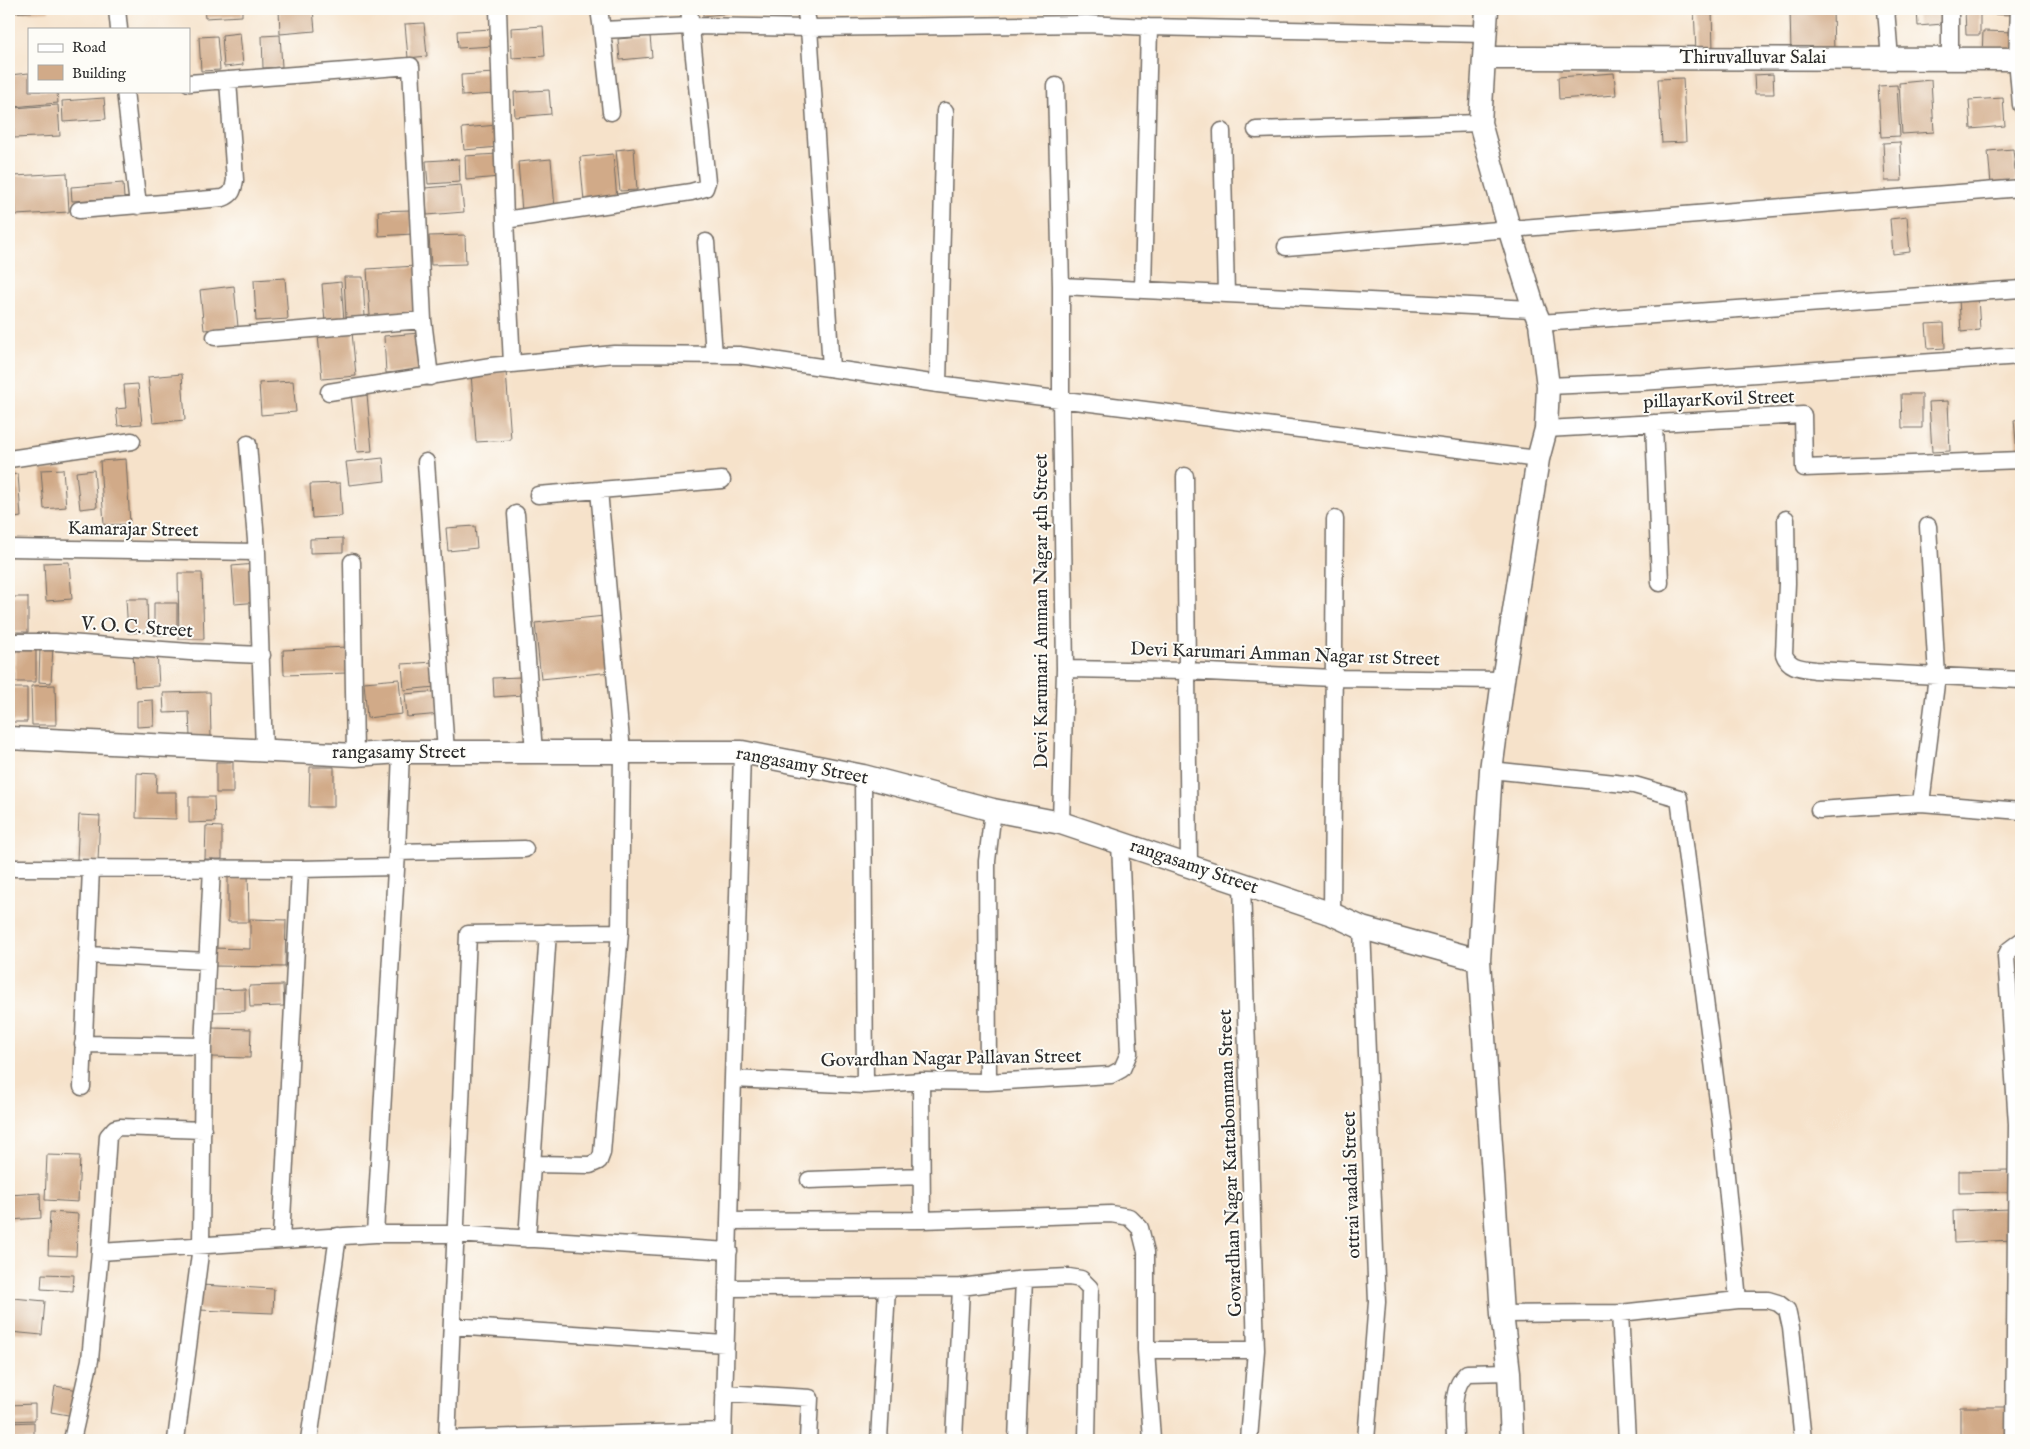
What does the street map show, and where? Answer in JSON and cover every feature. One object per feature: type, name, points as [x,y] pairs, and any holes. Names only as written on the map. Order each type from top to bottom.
[{"type":"street","points":[[118,9],[119,28]]},
{"type":"street","points":[[498,9],[512,364]]},
{"type":"street","points":[[599,9],[611,112]]},
{"type":"street","points":[[505,220],[691,192],[705,188],[707,182],[689,9]]},
{"type":"street","points":[[805,9],[809,28],[831,368]]},
{"type":"street","points":[[1487,9],[1480,123],[1509,228],[1537,316],[1548,386],[1546,429],[1538,459],[1503,680],[1491,770],[1479,960],[1502,1314],[1509,1372],[1512,1440]]},
{"type":"street","points":[[1886,9],[1890,59]]},
{"type":"street","points":[[1950,9],[1950,59]]},
{"type":"street","points":[[2019,9],[2021,104]]},
{"type":"street","points":[[602,30],[691,26],[809,28],[1087,24],[1485,34]]},
{"type":"street","points":[[1143,290],[1150,27]]},
{"type":"street","name":"Thiruvalluvar Salai","points":[[1484,58],[2019,59]]},
{"type":"street","points":[[190,83],[411,66],[423,320],[430,377]]},
{"type":"street","points":[[79,210],[230,196],[233,191],[234,180],[228,80]]},
{"type":"street","name":"Devi Karumari Amman Nagar 4th Street","points":[[1056,86],[1061,286],[1065,669],[1061,823]]},
{"type":"street","points":[[125,92],[138,206]]},
{"type":"street","points":[[938,384],[945,111]]},
{"type":"street","points":[[1256,130],[1480,123]]},
{"type":"street","points":[[1222,131],[1226,294]]},
{"type":"street","points":[[1286,247],[2021,188]]},
{"type":"street","points":[[706,242],[714,354]]},
{"type":"street","points":[[1061,286],[1226,294],[1537,316],[2021,289]]},
{"type":"street","points":[[215,337],[423,320]]},
{"type":"street","points":[[329,392],[512,364],[614,354],[740,355],[938,384],[1538,459]]},
{"type":"street","points":[[1548,386],[1641,382],[2021,356]]},
{"type":"street","name":"pillayarKovil Street","points":[[1546,429],[1803,415],[1804,468],[2021,460]]},
{"type":"street","points":[[1654,423],[1660,583]]},
{"type":"street","points":[[9,460],[132,441]]},
{"type":"street","points":[[248,444],[257,552],[264,750]]},
{"type":"street","points":[[426,462],[446,752]]},
{"type":"street","points":[[1185,476],[1186,671],[1190,865]]},
{"type":"street","points":[[538,495],[722,480]]},
{"type":"street","points":[[532,1164],[590,1165],[599,1161],[602,1153],[620,932],[622,752],[600,490]]},
{"type":"street","points":[[516,514],[534,752]]},
{"type":"street","points":[[1332,914],[1335,519]]},
{"type":"street","points":[[1786,520],[1787,583],[1784,654],[1787,661],[1800,668],[1815,670],[2021,680]]},
{"type":"street","points":[[1921,803],[1938,676],[1928,526]]},
{"type":"street","name":"Kamarajar Street","points":[[9,548],[257,552]]},
{"type":"street","points":[[352,562],[355,755]]},
{"type":"street","name":"V. O. C. Street","points":[[9,642],[55,642],[190,652],[262,655]]},
{"type":"street","name":"Devi Karumari Amman Nagar 1st Street","points":[[1065,669],[1186,671],[1333,678],[1503,680]]},
{"type":"street","name":"rangasamy Street","points":[[9,738],[355,755],[401,752],[742,752],[863,776],[993,810],[1061,823],[1332,914],[1362,928],[1479,960]]},
{"type":"street","points":[[375,1234],[397,859],[401,752]]},
{"type":"street","points":[[620,932],[468,934],[447,1440],[723,1436],[742,752]]},
{"type":"street","points":[[1491,770],[1634,785],[1679,798],[1721,1124],[1738,1300]]},
{"type":"street","points":[[863,776],[865,1085]]},
{"type":"street","points":[[1818,810],[1921,803],[2021,811]]},
{"type":"street","points":[[988,1082],[987,860],[993,810]]},
{"type":"street","name":"Govardhan Nagar Pallavan Street","points":[[733,1079],[865,1085],[921,1081],[988,1082],[1111,1075],[1122,1069],[1129,1053],[1120,843]]},
{"type":"street","points":[[16,868],[300,869],[397,859],[526,850]]},
{"type":"street","points":[[82,1087],[91,868]]},
{"type":"street","points":[[176,1440],[201,1246],[203,1046],[212,868]]},
{"type":"street","points":[[280,1240],[300,869]]},
{"type":"street","name":"Govardhan Nagar Kattabomman Street","points":[[1242,884],[1256,1350],[1249,1440]]},
{"type":"street","name":"ottrai vaadai Street","points":[[1362,928],[1377,1302],[1366,1440]]},
{"type":"street","points":[[527,1239],[548,932]]},
{"type":"street","points":[[2014,1440],[2018,1386],[2017,1124],[2006,956],[2009,950],[2021,941]]},
{"type":"street","points":[[88,955],[207,960]]},
{"type":"street","points":[[83,1044],[203,1046]]},
{"type":"street","points":[[921,1081],[922,1220]]},
{"type":"street","points":[[72,1440],[90,1360],[100,1252],[107,1141],[111,1131],[120,1127],[203,1130]]},
{"type":"street","points":[[809,1180],[921,1176]]},
{"type":"street","points":[[729,1221],[922,1220],[1111,1214],[1129,1217],[1140,1228],[1146,1252],[1146,1350],[1152,1440]]},
{"type":"street","points":[[100,1252],[375,1234],[455,1234],[728,1251]]},
{"type":"street","points":[[309,1440],[338,1236]]},
{"type":"street","points":[[727,1288],[961,1287],[1024,1279],[1069,1277],[1081,1279],[1090,1288],[1088,1440]]},
{"type":"street","points":[[1016,1440],[1024,1279]]},
{"type":"street","points":[[954,1440],[961,1287]]},
{"type":"street","points":[[879,1440],[887,1288]]},
{"type":"street","points":[[1502,1314],[1620,1313],[1738,1300],[1768,1300],[1778,1303],[1787,1310],[1791,1328],[1803,1440]]},
{"type":"street","points":[[1620,1313],[1627,1440]]},
{"type":"street","points":[[452,1326],[726,1344]]},
{"type":"street","points":[[1146,1350],[1256,1350]]},
{"type":"street","points":[[1455,1440],[1455,1400],[1460,1379],[1467,1373],[1509,1372]]},
{"type":"street","points":[[724,1393],[810,1398],[808,1440]]},
{"type":"building","points":[[9,9],[49,9],[49,11],[9,13]]},
{"type":"building","points":[[204,9],[242,9],[242,16],[205,18]]},
{"type":"building","points":[[279,9],[313,9],[315,31],[280,34]]},
{"type":"building","points":[[647,9],[681,9],[682,11],[648,14]]},
{"type":"building","points":[[703,9],[733,9],[733,13],[703,16]]},
{"type":"building","points":[[1694,9],[1712,9],[1713,52],[1696,52]]},
{"type":"building","points":[[1790,9],[1833,9],[1834,53],[1791,53]]},
{"type":"building","points":[[1917,9],[1942,9],[1943,24],[1918,26]]},
{"type":"building","points":[[1965,9],[1980,9],[1980,35],[1966,35]]},
{"type":"building","points":[[1982,9],[2016,9],[2016,15],[1982,14]]},
{"type":"building","points":[[424,23],[427,56],[408,58],[405,24]]},
{"type":"building","points":[[543,26],[545,56],[512,58],[511,28]]},
{"type":"building","points":[[492,29],[493,46],[458,48],[457,31]]},
{"type":"building","points":[[1983,31],[2015,32],[2015,57],[1982,57]]},
{"type":"building","points":[[240,33],[243,65],[224,67],[222,35]]},
{"type":"building","points":[[280,35],[282,67],[263,68],[262,36]]},
{"type":"building","points":[[217,36],[220,70],[201,71],[199,37]]},
{"type":"building","points":[[650,36],[652,57],[620,60],[618,39]]},
{"type":"building","points":[[28,73],[28,92],[57,92],[58,103],[12,107],[9,75]]},
{"type":"building","points":[[495,73],[495,94],[462,96],[461,75]]},
{"type":"building","points":[[1614,73],[1616,95],[1559,99],[1558,77]]},
{"type":"building","points":[[1773,74],[1774,94],[1755,94],[1754,75]]},
{"type":"building","points":[[1683,78],[1686,142],[1662,143],[1658,79]]},
{"type":"building","points":[[1931,80],[1934,132],[1902,134],[1899,83]]},
{"type":"building","points":[[1897,85],[1900,136],[1881,137],[1878,86]]},
{"type":"building","points":[[549,90],[551,114],[515,117],[514,92]]},
{"type":"building","points":[[104,98],[106,119],[63,122],[62,101]]},
{"type":"building","points":[[2003,98],[2005,126],[1971,129],[1969,100]]},
{"type":"building","points":[[58,105],[60,136],[14,138],[13,108]]},
{"type":"building","points":[[498,125],[499,147],[464,150],[462,128]]},
{"type":"building","points":[[1900,142],[1902,181],[1885,181],[1883,143]]},
{"type":"building","points":[[634,148],[637,190],[620,191],[616,150]]},
{"type":"building","points":[[2013,149],[2016,181],[1991,184],[1988,151]]},
{"type":"building","points":[[498,154],[499,177],[466,180],[465,156]]},
{"type":"building","points":[[613,154],[617,199],[584,201],[580,157]]},
{"type":"building","points":[[459,159],[460,182],[428,184],[426,161]]},
{"type":"building","points":[[551,159],[555,209],[522,212],[518,162]]},
{"type":"building","points":[[67,173],[69,212],[16,215],[14,176]]},
{"type":"building","points":[[123,183],[124,198],[72,201],[71,187]]},
{"type":"building","points":[[461,185],[464,212],[427,215],[425,188]]},
{"type":"building","points":[[411,210],[412,234],[379,236],[378,211]]},
{"type":"building","points":[[1907,217],[1910,252],[1893,254],[1890,219]]},
{"type":"building","points":[[465,235],[466,264],[431,265],[429,236]]},
{"type":"building","points":[[416,266],[419,313],[370,316],[367,269]]},
{"type":"building","points":[[344,277],[363,277],[365,317],[346,318]]},
{"type":"building","points":[[285,278],[288,319],[256,321],[254,280]]},
{"type":"building","points":[[341,282],[344,321],[325,323],[322,284]]},
{"type":"building","points":[[234,286],[238,327],[204,330],[200,290]]},
{"type":"building","points":[[1978,298],[1980,330],[1961,332],[1959,299]]},
{"type":"building","points":[[1944,323],[1945,348],[1928,349],[1926,324]]},
{"type":"building","points":[[352,332],[356,376],[322,379],[318,335]]},
{"type":"building","points":[[419,333],[421,371],[386,373],[384,336]]},
{"type":"building","points":[[506,371],[511,440],[476,442],[471,373]]},
{"type":"building","points":[[182,374],[185,420],[153,423],[148,377]]},
{"type":"building","points":[[293,381],[296,412],[261,415],[259,383]]},
{"type":"building","points":[[138,384],[142,424],[118,426],[116,409],[126,408],[124,385]]},
{"type":"building","points":[[367,394],[372,451],[357,452],[351,395]]},
{"type":"building","points":[[1901,394],[1922,394],[1922,428],[1902,428]]},
{"type":"building","points":[[1948,401],[1950,451],[1932,452],[1929,402]]},
{"type":"building","points":[[2021,419],[2021,452],[2017,452],[2014,420]]},
{"type":"building","points":[[383,458],[385,481],[349,485],[346,462]]},
{"type":"building","points":[[126,459],[130,524],[104,525],[100,461]]},
{"type":"building","points":[[63,469],[66,507],[44,509],[41,470]]},
{"type":"building","points":[[94,470],[97,507],[80,509],[76,472]]},
{"type":"building","points":[[18,474],[21,517],[9,519],[9,475]]},
{"type":"building","points":[[340,483],[342,516],[312,518],[310,484]]},
{"type":"building","points":[[475,526],[477,548],[448,551],[446,528]]},
{"type":"building","points":[[343,538],[343,552],[310,553],[310,539]]},
{"type":"building","points":[[69,562],[72,599],[46,601],[44,563]]},
{"type":"building","points":[[255,564],[259,602],[235,604],[232,566]]},
{"type":"building","points":[[178,573],[202,573],[204,639],[179,639]]},
{"type":"building","points":[[10,597],[28,597],[28,632],[11,632]]},
{"type":"building","points":[[126,599],[147,599],[148,632],[128,633]]},
{"type":"building","points":[[154,603],[177,603],[177,635],[154,635]]},
{"type":"building","points":[[605,616],[611,672],[541,679],[535,623]]},
{"type":"building","points":[[15,647],[36,647],[36,682],[15,682]]},
{"type":"building","points":[[40,647],[53,647],[51,683],[39,682]]},
{"type":"building","points":[[347,647],[347,673],[284,675],[283,650]]},
{"type":"building","points":[[157,651],[159,686],[135,687],[133,652]]},
{"type":"building","points":[[434,662],[435,687],[404,690],[402,664]]},
{"type":"building","points":[[522,677],[523,695],[494,697],[493,678]]},
{"type":"building","points":[[399,679],[402,714],[367,718],[364,682]]},
{"type":"building","points":[[55,685],[56,725],[32,725],[31,686]]},
{"type":"building","points":[[9,688],[27,688],[27,722],[9,722]]},
{"type":"building","points":[[439,691],[441,714],[407,717],[405,694]]},
{"type":"building","points":[[210,692],[211,737],[190,737],[189,712],[164,713],[163,693]]},
{"type":"building","points":[[153,700],[154,726],[137,727],[137,701]]},
{"type":"building","points":[[216,762],[233,762],[233,793],[216,793]]},
{"type":"building","points":[[310,767],[334,767],[334,807],[309,807]]},
{"type":"building","points":[[137,773],[157,774],[156,792],[176,792],[176,819],[136,818]]},
{"type":"building","points":[[189,797],[214,797],[215,822],[189,823]]},
{"type":"building","points":[[79,815],[100,816],[98,861],[77,860]]},
{"type":"building","points":[[206,826],[222,827],[222,859],[205,859]]},
{"type":"building","points":[[248,872],[249,922],[228,922],[228,873]]},
{"type":"building","points":[[250,919],[286,920],[285,967],[211,966],[211,948],[250,949]]},
{"type":"building","points":[[283,985],[284,1006],[250,1007],[249,986]]},
{"type":"building","points":[[245,989],[245,1011],[211,1012],[210,990]]},
{"type":"building","points":[[211,1028],[251,1029],[250,1058],[211,1057]]},
{"type":"building","points":[[47,1155],[80,1156],[78,1202],[45,1200]]},
{"type":"building","points":[[2008,1170],[2008,1192],[1959,1193],[1959,1171]]},
{"type":"building","points":[[40,1193],[41,1218],[9,1220],[9,1195]]},
{"type":"building","points":[[2011,1209],[2012,1240],[1954,1243],[1953,1211]]},
{"type":"building","points":[[50,1212],[78,1214],[76,1256],[48,1255]]},
{"type":"building","points":[[42,1274],[74,1275],[73,1291],[41,1289]]},
{"type":"building","points":[[200,1285],[274,1289],[273,1313],[199,1310]]},
{"type":"building","points":[[13,1298],[45,1301],[42,1335],[10,1332]]},
{"type":"building","points":[[55,1386],[79,1390],[74,1416],[51,1412]]},
{"type":"building","points":[[35,1404],[35,1420],[9,1421],[9,1405]]},
{"type":"building","points":[[1960,1407],[2013,1407],[2014,1440],[1960,1440]]},
{"type":"building","points":[[34,1422],[34,1440],[9,1440],[9,1423]]}]
